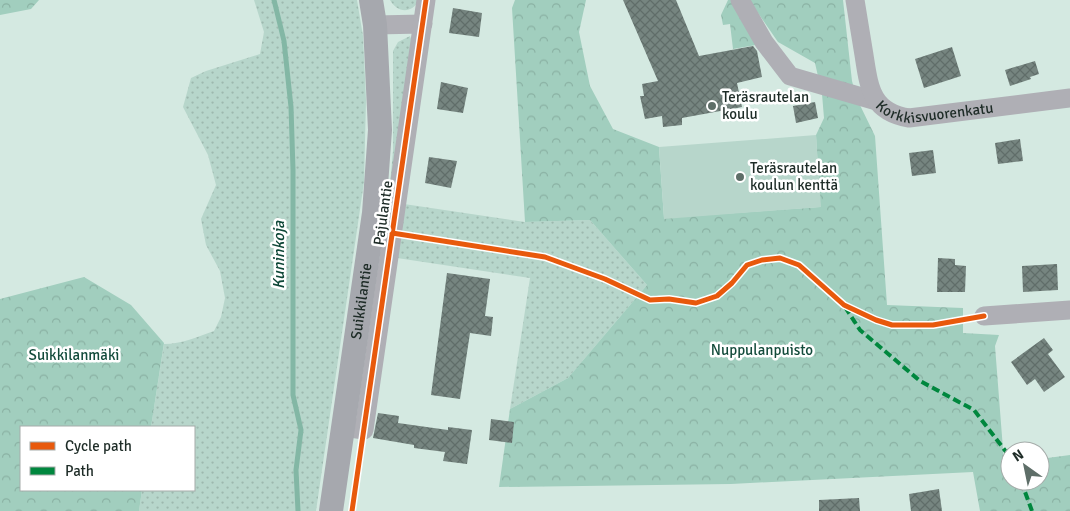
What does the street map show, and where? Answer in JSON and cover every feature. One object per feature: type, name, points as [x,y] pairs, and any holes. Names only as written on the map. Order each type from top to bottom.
[{"type":"main road","name":"Suikkilantie","points":[[330,511],[353,428],[374,213],[380,130],[375,25],[371,0]]},
{"type":"street","name":"Pajulantie","points":[[353,428],[426,0]]},
{"type":"street","points":[[740,0],[764,42],[790,76],[876,101]]},
{"type":"street","name":"Korkkisvuorenkatu","points":[[856,0],[869,88],[876,101],[892,114],[909,118],[1070,98]]},
{"type":"street","points":[[375,25],[422,24]]},
{"type":"street","points":[[984,316],[1070,310]]},
{"type":"green space","points":[[0,0],[39,0],[31,9],[0,15]]},
{"type":"green space","points":[[254,0],[357,0],[363,36],[366,100],[364,182],[316,511],[139,511],[142,491],[195,491],[195,426],[151,426],[164,344],[195,338],[214,331],[221,317],[225,298],[220,271],[206,245],[201,219],[216,185],[208,155],[183,107],[191,78],[206,71],[260,54],[264,32]]},
{"type":"green space","points":[[390,0],[419,0],[409,10],[404,10],[397,7]]},
{"type":"green space","name":"Nuppulanpuisto","points":[[515,0],[586,0],[579,32],[590,86],[613,129],[659,147],[664,218],[820,207],[816,135],[824,118],[822,94],[815,63],[778,42],[749,0],[843,0],[852,81],[857,99],[875,136],[887,305],[963,308],[963,333],[999,335],[995,346],[1002,441],[1000,441],[1000,491],[1050,491],[1050,458],[1070,455],[1070,511],[980,511],[973,472],[731,484],[499,487],[510,409],[568,378],[647,285],[590,220],[525,222],[512,8]]},
{"type":"green space","points":[[728,0],[740,0],[756,45],[733,49],[730,24],[723,25],[721,15]]},
{"type":"green space","points":[[410,36],[414,47],[388,205],[393,151],[393,51],[398,42]]},
{"type":"green space","name":"Teräsrautelan koulun kenttä","points":[[816,135],[821,207],[664,219],[659,147]]},
{"type":"green space","points":[[404,204],[525,222],[590,220],[647,285],[568,378],[510,409],[530,278],[397,258]]},
{"type":"green space","name":"Suikkilanmäki","points":[[84,277],[131,305],[164,343],[151,426],[20,426],[20,491],[142,491],[139,511],[0,511],[0,299]]},
{"type":"building","points":[[623,0],[676,0],[699,56],[753,46],[757,51],[762,77],[737,83],[742,107],[682,118],[682,125],[663,127],[662,116],[645,119],[640,96],[644,96],[642,84],[658,81]]},
{"type":"building","points":[[453,8],[482,13],[479,37],[449,33]]},
{"type":"building","points":[[952,47],[961,76],[924,88],[915,59]]},
{"type":"building","points":[[1035,61],[1039,74],[1030,77],[1031,79],[1010,86],[1005,70]]},
{"type":"building","points":[[441,82],[468,88],[463,113],[437,109]]},
{"type":"building","points":[[815,102],[818,118],[796,123],[793,106]]},
{"type":"building","points":[[1020,139],[1023,161],[998,164],[995,143]]},
{"type":"building","points":[[933,150],[936,173],[912,176],[909,153]]},
{"type":"building","points":[[429,157],[457,161],[451,188],[425,183]]},
{"type":"building","points":[[938,258],[955,259],[955,265],[966,266],[965,292],[937,292]]},
{"type":"building","points":[[1057,264],[1058,290],[1023,292],[1022,266]]},
{"type":"building","points":[[447,273],[490,279],[485,316],[493,317],[491,336],[470,333],[460,399],[431,395]]},
{"type":"building","points":[[1044,338],[1053,350],[1048,354],[1065,377],[1044,392],[1035,379],[1027,385],[1011,362]]},
{"type":"building","points":[[378,413],[399,416],[398,423],[448,430],[448,427],[472,430],[467,464],[443,461],[445,452],[414,448],[414,445],[373,438]]},
{"type":"building","points":[[491,419],[514,422],[512,443],[489,440]]},
{"type":"building","points":[[939,489],[942,511],[911,511],[909,494]]},
{"type":"building","points":[[859,498],[860,511],[819,511],[819,500]]},
{"type":"waterway","name":"Kuninkoja","points":[[274,0],[284,41],[291,107],[293,170],[293,395],[301,430],[296,470],[298,511]]},
{"type":"marked path","points":[[845,307],[860,330],[920,381],[974,410],[1000,444]]},
{"type":"marked path","points":[[1025,491],[1032,511]]},
{"type":"cycle path","points":[[352,511],[426,0]]},
{"type":"cycle path","points":[[392,233],[545,257],[605,279],[650,300],[669,299],[696,303],[717,296],[732,283],[747,265],[762,260],[780,258],[799,265],[844,305],[876,320],[892,325],[933,325],[984,316]]},
{"type":"place","name":"Teräsrautelan koulu","points":[[712,106]]},
{"type":"place","name":"Teräsrautelan koulun kenttä","points":[[740,177]]}]
